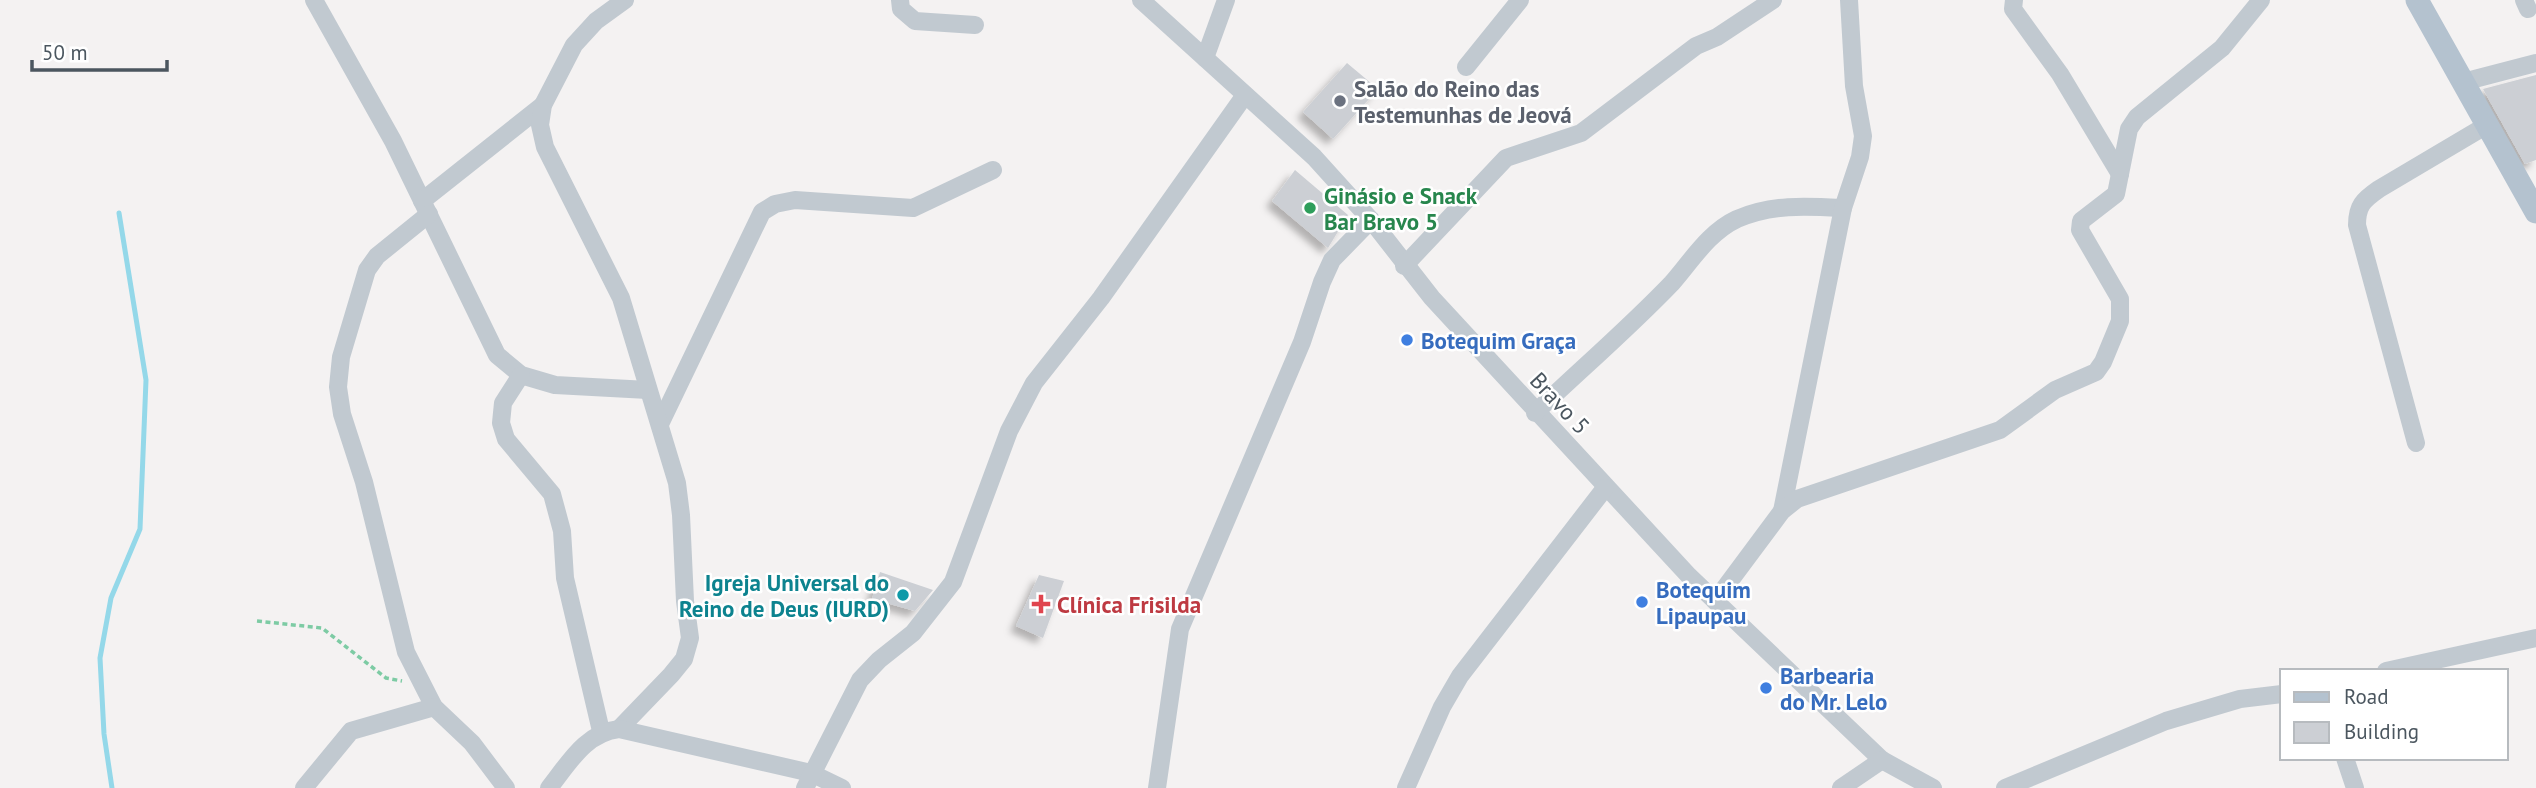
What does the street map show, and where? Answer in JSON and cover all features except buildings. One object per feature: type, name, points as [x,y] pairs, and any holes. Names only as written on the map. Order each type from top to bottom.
[{"type":"main road","points":[[2417,0],[2536,212]]},
{"type":"street","points":[[314,0],[393,141],[497,355],[522,375],[555,385],[648,390]]},
{"type":"street","points":[[549,788],[584,744],[610,730],[671,676],[684,659],[690,639],[677,483],[621,298],[545,147],[540,125],[543,105],[574,45],[596,21],[625,0]]},
{"type":"street","points":[[900,0],[901,9],[915,21],[975,25]]},
{"type":"street","name":"Bravo 5","points":[[1141,0],[1314,157],[1371,220],[1404,266],[1535,413],[1715,601],[1882,760],[1933,788]]},
{"type":"street","points":[[1205,58],[1226,0]]},
{"type":"street","points":[[1466,67],[1520,0]]},
{"type":"street","points":[[1404,266],[1506,158],[1581,133],[1696,46],[1717,37],[1773,0]]},
{"type":"street","points":[[1782,511],[1843,208],[1860,157],[1863,136],[1854,86],[1849,0]]},
{"type":"street","points":[[2014,0],[2013,9],[2060,74],[2120,174]]},
{"type":"street","points":[[1715,601],[1782,511],[1816,491],[2000,430],[2055,390],[2096,372],[2103,362],[2122,310],[2120,299],[2080,230],[2081,220],[2116,194],[2129,129],[2137,117],[2222,48],[2261,0]]},
{"type":"street","points":[[2463,82],[2536,63]]},
{"type":"street","points":[[808,781],[860,680],[879,660],[913,633],[953,582],[1009,431],[1034,383],[1101,298],[1245,95]]},
{"type":"street","points":[[506,788],[472,743],[434,707],[406,652],[364,481],[342,414],[338,387],[341,357],[367,270],[377,256],[426,208],[543,105]]},
{"type":"street","points":[[2416,443],[2357,225],[2357,212],[2362,201],[2379,189],[2487,125]]},
{"type":"street","points":[[660,425],[762,212],[775,204],[795,200],[913,208],[993,170]]},
{"type":"street","points":[[1535,413],[1671,284],[1712,236],[1735,220],[1767,208],[1794,205],[1843,208]]},
{"type":"street","points":[[1157,788],[1180,629],[1302,342],[1332,260],[1371,220]]},
{"type":"street","points":[[522,375],[503,402],[501,423],[506,439],[552,494],[562,531],[565,578],[610,730]]},
{"type":"street","points":[[1406,788],[1442,707],[1460,676],[1605,488]]},
{"type":"street","points":[[2395,669],[2536,638]]},
{"type":"street","points":[[2005,788],[2166,721],[2241,699],[2280,694]]},
{"type":"street","points":[[304,788],[351,731],[434,707]]},
{"type":"street","points":[[610,730],[842,788]]},
{"type":"street","points":[[1841,788],[1882,760]]},
{"type":"street","points":[[2346,760],[2355,788]]},
{"type":"path","points":[[257,621],[322,628],[386,678],[421,685]]},
{"type":"waterway","points":[[112,788],[104,734],[100,658],[111,598],[140,529],[146,380],[119,213]]},
{"type":"place","name":"Salão do Reino das Testemunhas de Jeová","points":[[1340,101]]},
{"type":"place","name":"Ginásio e Snack Bar Bravo 5","points":[[1310,208]]},
{"type":"place","name":"Botequim Graça","points":[[1407,340]]},
{"type":"place","name":"Igreja Universal do Reino de Deus (IURD)","points":[[903,595]]},
{"type":"place","name":"Botequim Lipaupau","points":[[1642,602]]},
{"type":"place","name":"Clínica Frisilda","points":[[1041,604]]},
{"type":"place","name":"Barbearia do Mr. Lelo","points":[[1766,688]]}]
